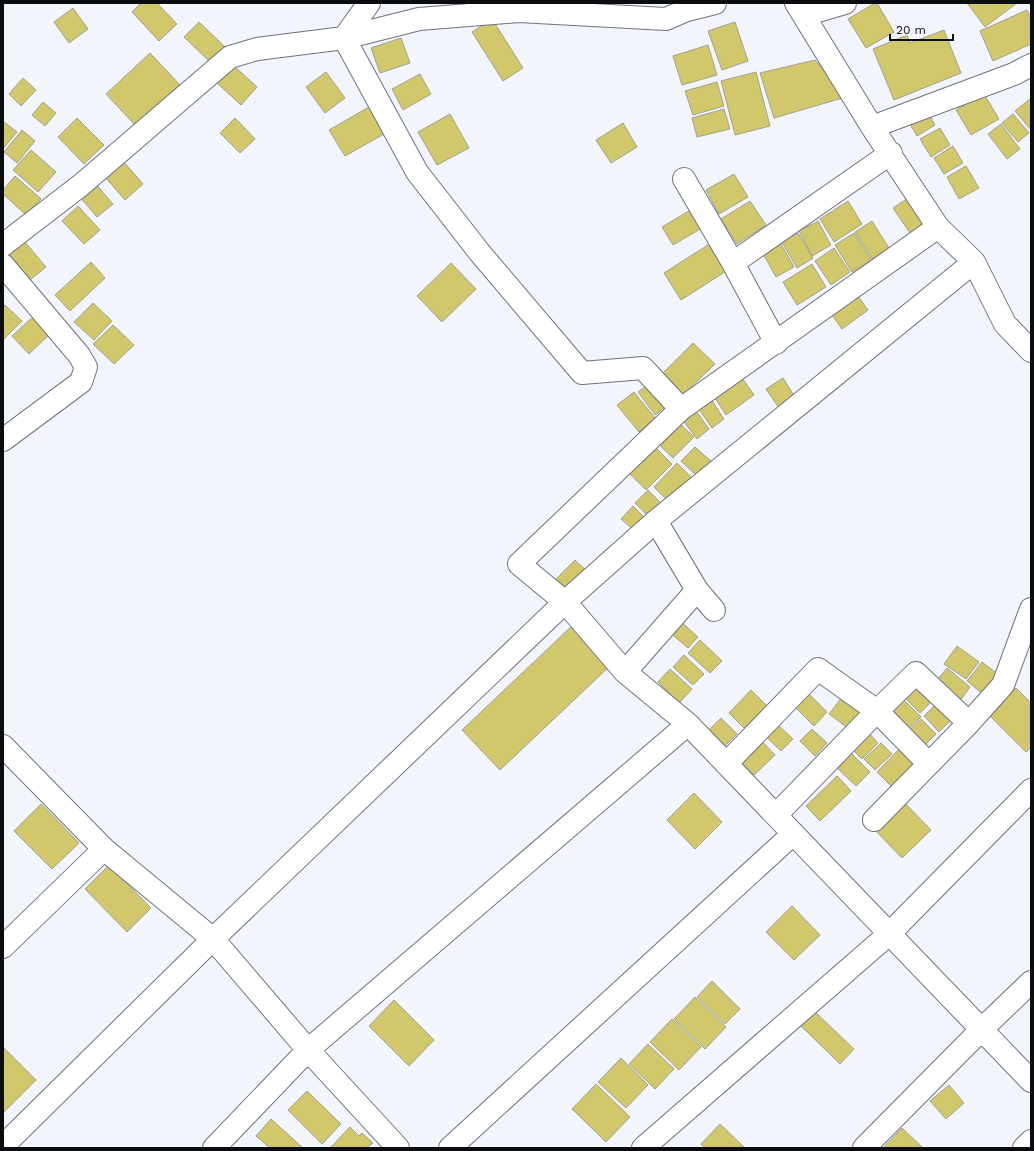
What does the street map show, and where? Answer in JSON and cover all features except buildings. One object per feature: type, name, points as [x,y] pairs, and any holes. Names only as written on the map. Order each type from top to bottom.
[{"type":"street","points":[[344,38],[369,3]]},
{"type":"street","points":[[3,245],[81,185],[230,57],[257,49],[344,38],[419,19],[519,11],[687,10],[715,3]]},
{"type":"street","points":[[845,3],[800,9],[872,127],[891,153],[938,227],[974,262],[1005,324],[1031,351]]},
{"type":"street","points":[[344,38],[417,172],[480,253],[582,373],[643,368],[681,410]]},
{"type":"street","points":[[872,127],[1014,74],[1031,65]]},
{"type":"street","points":[[733,264],[891,153]]},
{"type":"street","points":[[684,180],[733,264],[776,343]]},
{"type":"street","points":[[938,227],[681,410],[519,564],[565,602],[625,672],[688,724],[1031,1081]]},
{"type":"street","points":[[3,1146],[213,939],[565,602],[656,521],[974,262]]},
{"type":"street","points":[[3,265],[79,355],[86,367],[81,382],[3,440]]},
{"type":"street","points":[[656,521],[697,590],[714,610]]},
{"type":"street","points":[[625,672],[697,590]]},
{"type":"street","points":[[874,820],[970,723],[1003,685],[1031,609]]},
{"type":"street","points":[[726,764],[818,669],[877,711],[929,764]]},
{"type":"street","points":[[776,815],[916,673],[970,723]]},
{"type":"street","points":[[214,1148],[308,1050],[688,724]]},
{"type":"street","points":[[3,746],[104,849],[213,939],[308,1050],[398,1148]]},
{"type":"street","points":[[643,1148],[889,934],[1031,790]]},
{"type":"street","points":[[450,1148],[793,834]]},
{"type":"street","points":[[3,947],[104,849]]},
{"type":"street","points":[[864,1148],[982,1029],[1031,982]]},
{"type":"street","points":[[1024,1148],[1031,1141]]}]
